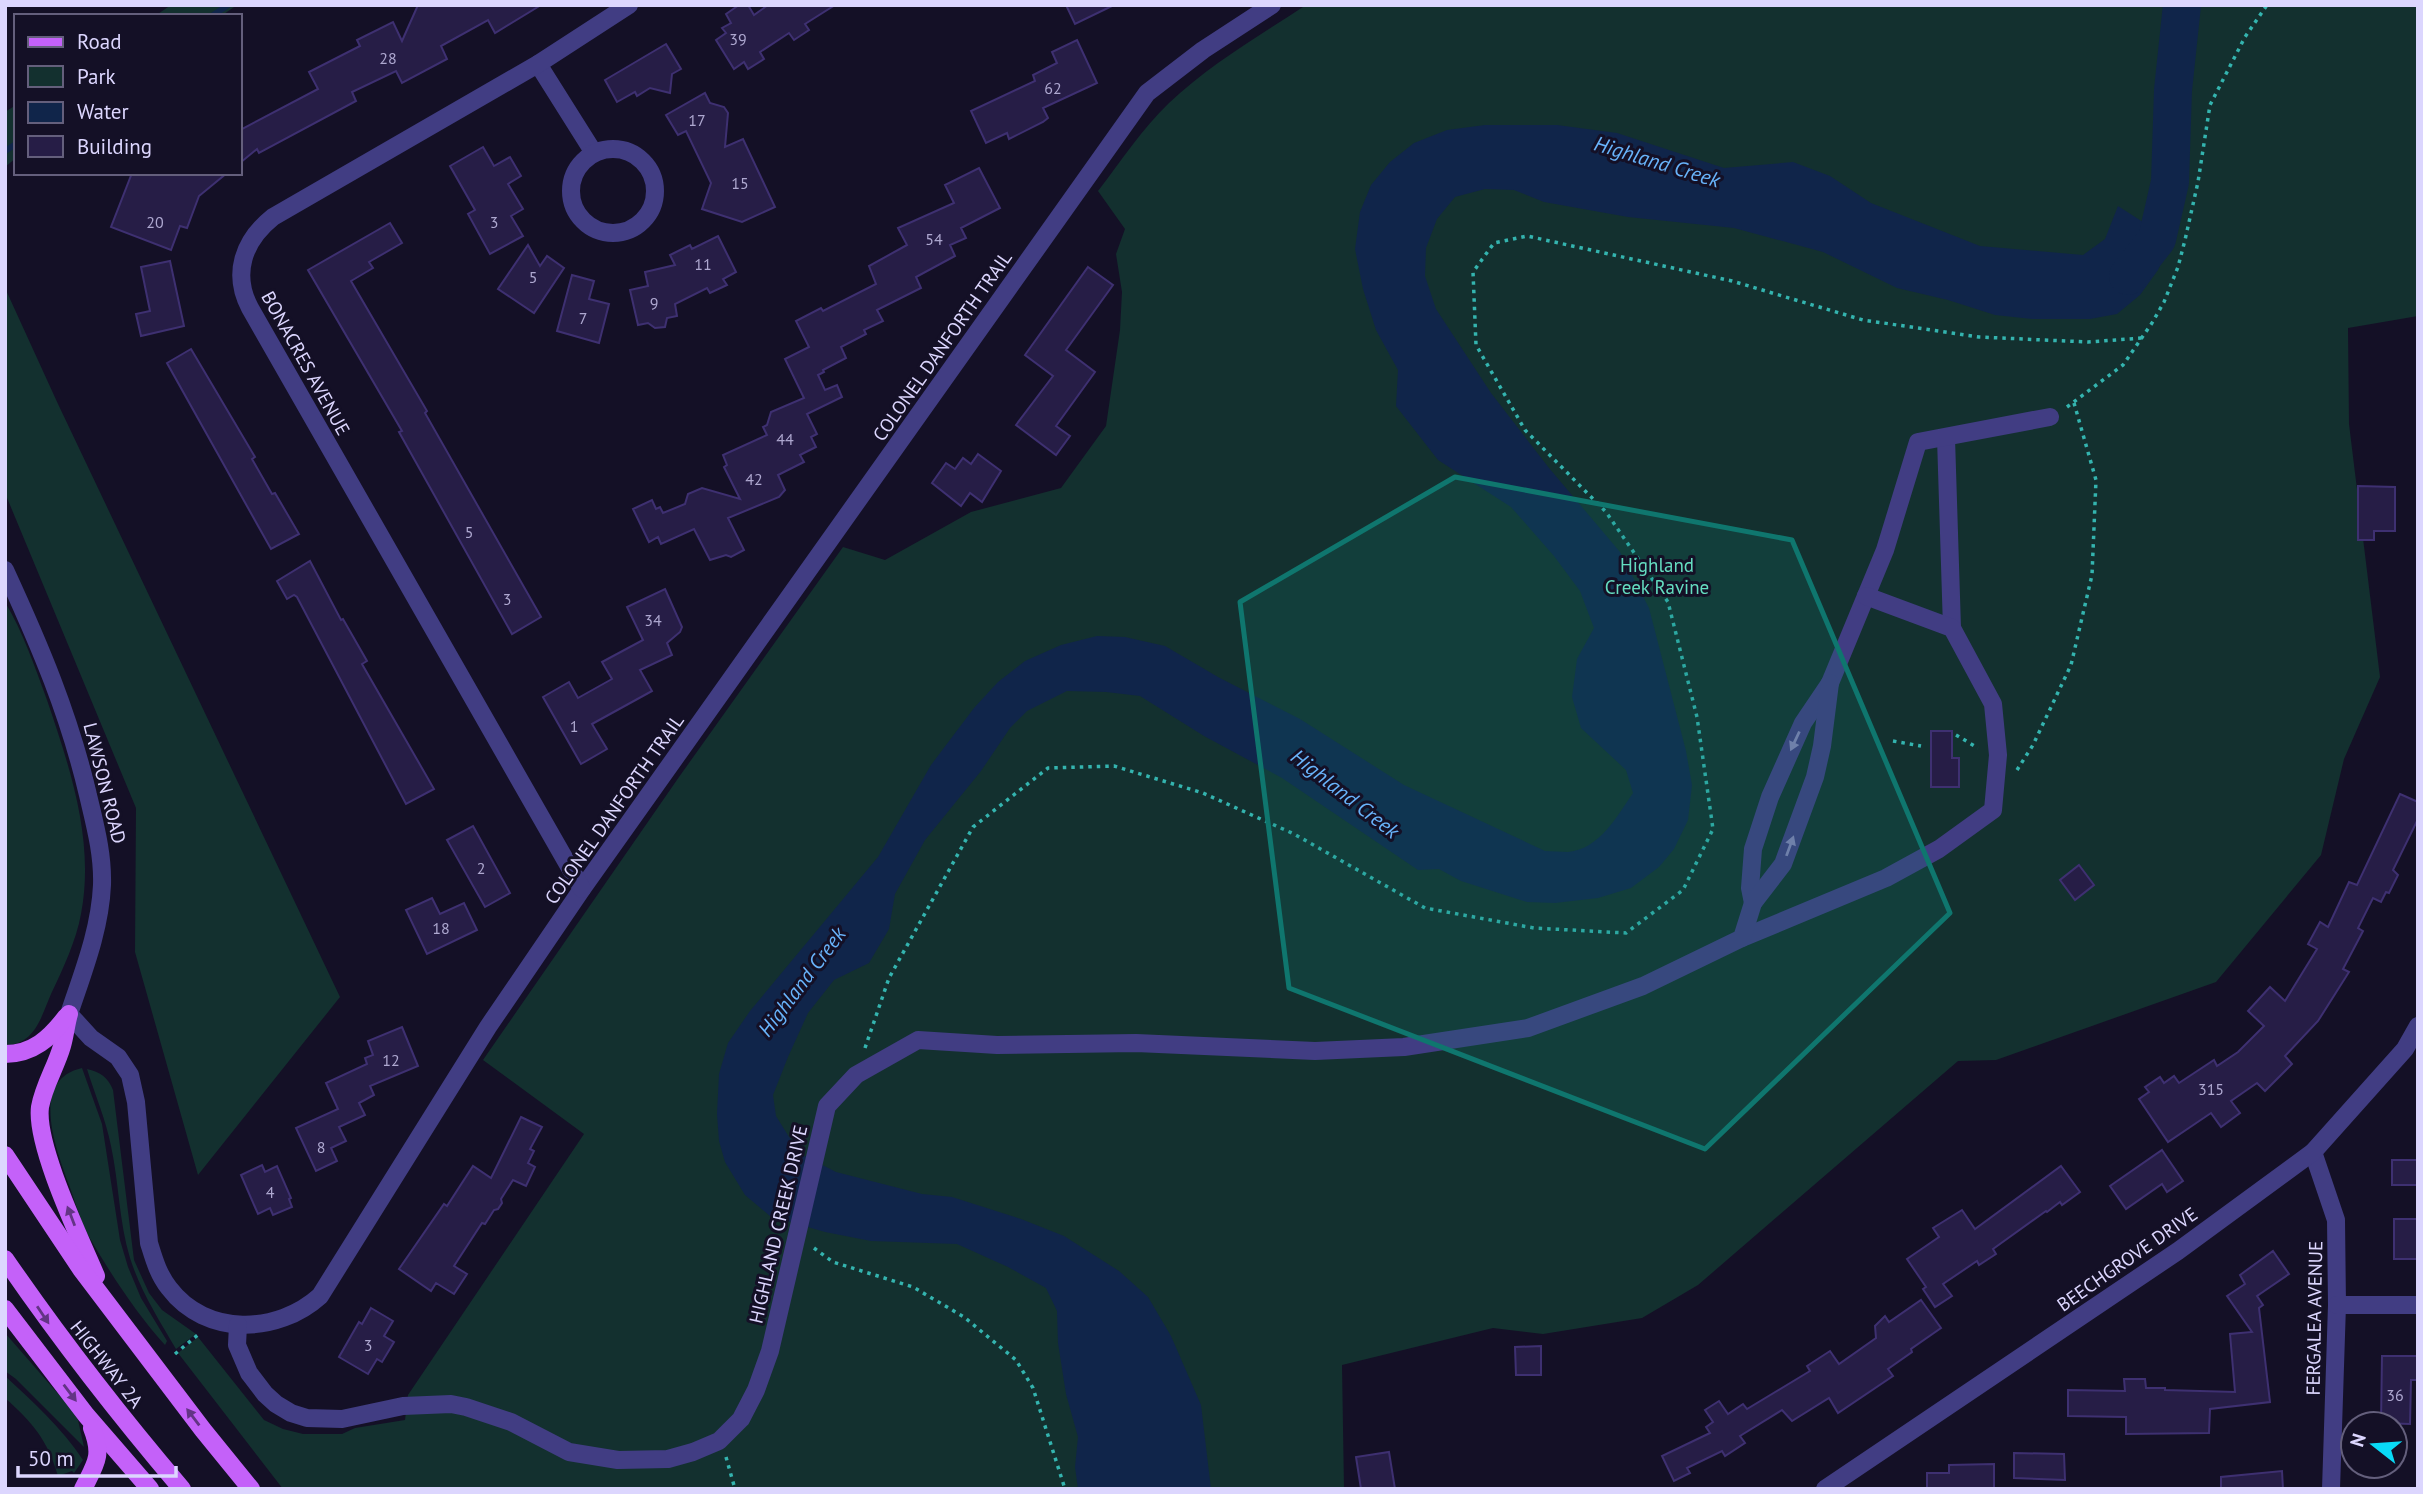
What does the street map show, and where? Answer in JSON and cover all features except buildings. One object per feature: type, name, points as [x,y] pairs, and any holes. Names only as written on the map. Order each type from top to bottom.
[{"type":"main road","points":[[5,1054],[19,1054],[38,1046],[53,1034],[69,1014]]},
{"type":"main road","points":[[69,1014],[62,1045],[40,1108],[40,1126],[53,1172],[107,1302],[202,1430],[251,1489]]},
{"type":"main road","name":"HIGHWAY 2A","points":[[5,1155],[81,1269],[107,1302]]},
{"type":"main road","name":"HIGHWAY 2A","points":[[5,1259],[51,1327],[128,1426],[182,1489]]},
{"type":"main road","points":[[5,1309],[86,1415],[150,1489]]},
{"type":"main road","points":[[5,1319],[24,1331]]},
{"type":"main road","points":[[83,1489],[99,1453],[99,1444],[86,1415]]},
{"type":"street","name":"BONACRES AVENUE","points":[[582,889],[250,308],[244,296],[240,272],[247,246],[262,226],[273,217],[538,64],[629,5]]},
{"type":"street","name":"COLONEL DANFORTH TRAIL","points":[[69,1014],[91,1038],[126,1066],[136,1102],[149,1243],[155,1263],[166,1284],[181,1301],[208,1317],[238,1325],[253,1325],[280,1320],[299,1312],[320,1296],[488,1027],[582,889],[1147,93],[1203,50],[1272,5]]},
{"type":"street","points":[[538,64],[594,153]]},
{"type":"street","points":[[622,149],[635,155],[650,170],[656,190],[653,205],[647,217],[636,227],[623,233],[596,230],[584,223],[576,212],[571,185],[575,172],[583,161],[594,153],[622,149]]},
{"type":"street","points":[[1753,903],[1750,888],[1753,849],[1770,797],[1803,723],[1830,683],[1885,550],[1917,442],[2050,417]]},
{"type":"street","points":[[1866,596],[1952,628],[1946,438]]},
{"type":"street","name":"LAWSON ROAD","points":[[5,570],[64,708],[85,783],[101,860],[102,887],[93,942],[69,1014]]},
{"type":"street","name":"HIGHLAND CREEK DRIVE","points":[[238,1325],[237,1345],[241,1358],[265,1394],[291,1413],[307,1418],[342,1419],[403,1406],[451,1404],[466,1406],[511,1422],[569,1452],[618,1460],[668,1459],[693,1452],[719,1441],[741,1419],[756,1390],[770,1351],[827,1106],[856,1075],[918,1040],[997,1045],[1136,1043],[1315,1051],[1404,1047],[1528,1028],[1643,986],[1742,938],[1886,878],[1940,849],[1993,810],[1998,755],[1993,704],[1952,628]]},
{"type":"street","points":[[1742,938],[1753,903],[1783,864],[1815,777],[1830,683]]},
{"type":"street","name":"BEECHGROVE DRIVE","points":[[1825,1489],[2178,1251],[2313,1152],[2405,1049],[2418,1026]]},
{"type":"street","name":"FERGALEA AVENUE","points":[[2313,1152],[2336,1220],[2337,1305],[2331,1489]]},
{"type":"street","points":[[2337,1305],[2418,1305]]},
{"type":"path","points":[[2050,417],[2123,365],[2164,302],[2178,267],[2198,182],[2210,105],[2245,37],[2267,5]]},
{"type":"path","points":[[856,1075],[889,978],[973,827],[1048,768],[1114,766],[1203,793],[1294,834],[1425,908],[1534,928],[1626,933],[1683,890],[1713,829],[1697,717],[1668,602],[1606,512],[1525,430],[1476,345],[1473,272],[1494,243],[1527,236],[1732,281],[1863,320],[1889,324],[1979,337],[2088,342],[2142,338]]},
{"type":"path","points":[[2013,777],[2033,745],[2071,665],[2092,575],[2096,480],[2074,402]]},
{"type":"path","points":[[1893,741],[1921,746]]},
{"type":"path","points":[[797,1236],[833,1262],[913,1287],[964,1317],[1016,1360],[1033,1388],[1065,1489]]},
{"type":"path","points":[[175,1354],[201,1332],[208,1317]]},
{"type":"path","points":[[719,1441],[735,1489]]},
{"type":"highlighted area","points":[[1455,477],[1792,540],[1950,913],[1705,1149],[1289,988],[1240,602]]},
{"type":"green space","points":[[171,5],[237,5],[224,14],[158,14]]},
{"type":"green space","name":"Highland Creek Ravine","points":[[1306,5],[2418,5],[2418,316],[2348,328],[2349,424],[2380,677],[2344,759],[2321,855],[2216,982],[1996,1060],[1958,1061],[1698,1285],[1642,1318],[1543,1334],[1493,1328],[1342,1365],[1344,1489],[283,1489],[178,1353],[198,1337],[264,1420],[283,1429],[303,1434],[342,1434],[355,1428],[405,1420],[408,1395],[584,1134],[483,1060],[679,777],[843,547],[885,560],[971,512],[1061,488],[1106,426],[1120,330],[1122,292],[1116,254],[1125,229],[1098,191],[1169,103],[1235,51]]},
{"type":"green space","points":[[14,106],[14,160],[5,167],[5,112]]},
{"type":"green space","points":[[5,288],[340,997],[198,1175],[135,952],[136,808],[5,493]]},
{"type":"green space","points":[[5,602],[33,662],[72,778],[82,832],[85,887],[76,934],[36,1028],[23,1040],[5,1045]]},
{"type":"green space","points":[[82,1068],[102,1124],[120,1240],[128,1267],[141,1298],[167,1341],[165,1345],[124,1292],[88,1235],[58,1154],[51,1118],[51,1101],[56,1087],[65,1075]]},
{"type":"green space","points":[[87,1069],[103,1076],[113,1090],[134,1260],[149,1293],[162,1310],[196,1334],[176,1349],[144,1293],[130,1258],[109,1136]]},
{"type":"green space","points":[[5,1333],[73,1411],[78,1420],[84,1447],[5,1371]]},
{"type":"green space","points":[[5,1376],[47,1416],[75,1448],[83,1460],[74,1473],[72,1471],[58,1476],[38,1433],[5,1398]]},
{"type":"water","points":[[1485,125],[1557,125],[1617,133],[1724,168],[1793,162],[1830,176],[1871,203],[1980,246],[2083,255],[2105,239],[2118,206],[2171,240],[2158,270],[2140,295],[2117,314],[2090,319],[2032,319],[1995,315],[1897,288],[1823,252],[1734,228],[1628,217],[1544,202],[1514,190],[1485,189],[1455,197],[1437,219],[1426,248],[1425,276],[1436,309],[1491,393],[1549,468],[1620,552],[1649,608],[1686,751],[1692,785],[1688,820],[1674,849],[1659,867],[1631,888],[1598,898],[1555,903],[1527,902],[1461,881],[1439,869],[1418,870],[1282,778],[1204,736],[1140,696],[1067,691],[1027,711],[1010,728],[981,771],[925,840],[895,894],[889,929],[869,963],[834,980],[808,1013],[773,1095],[776,1116],[799,1153],[836,1172],[922,1194],[952,1197],[1064,1236],[1119,1271],[1148,1297],[1171,1336],[1201,1405],[1211,1489],[1078,1489],[1075,1467],[1078,1437],[1066,1394],[1058,1343],[1057,1311],[1046,1288],[957,1244],[871,1241],[825,1232],[770,1216],[745,1195],[725,1162],[719,1141],[719,1074],[728,1043],[750,1011],[878,857],[931,765],[974,708],[998,682],[1025,661],[1061,645],[1097,636],[1125,637],[1165,646],[1300,719],[1404,785],[1545,851],[1579,850],[1598,838],[1614,821],[1633,793],[1626,770],[1581,728],[1572,697],[1577,659],[1594,628],[1580,591],[1554,556],[1511,507],[1438,460],[1396,406],[1398,370],[1376,330],[1363,289],[1355,249],[1360,212],[1371,185],[1390,162],[1414,143],[1447,130]]},
{"type":"waterway","points":[[215,14],[228,5]]},
{"type":"waterway","name":"Highland Creek","points":[[2128,276],[2157,239],[2170,182],[2173,90],[2182,5]]},
{"type":"waterway","points":[[5,151],[14,145]]}]
